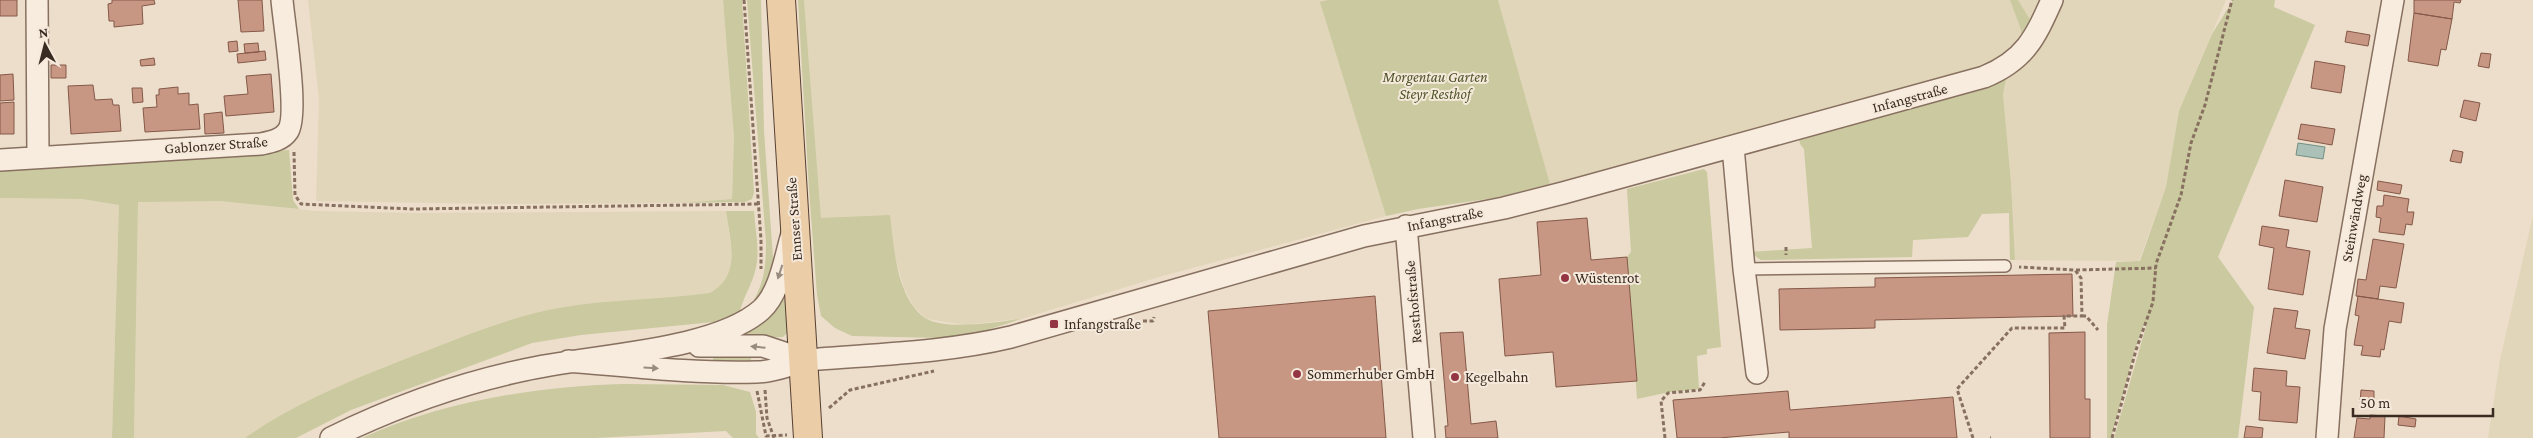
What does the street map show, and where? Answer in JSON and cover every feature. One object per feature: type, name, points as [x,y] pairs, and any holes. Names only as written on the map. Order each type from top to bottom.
[{"type":"main road","name":"Ennser Straße","points":[[781,0],[794,225],[805,360],[808,438]]},
{"type":"street","points":[[36,0],[38,157]]},
{"type":"street","name":"Gablonzer Straße","points":[[0,160],[261,144],[280,139],[288,130],[292,120],[282,0]]},
{"type":"street","name":"Infangstraße","points":[[805,360],[928,352],[972,346],[1364,236],[1406,226],[1504,208],[1966,83],[2001,70],[2017,59],[2029,46],[2052,0]]},
{"type":"street","name":"Steinwändweg","points":[[2327,438],[2335,329],[2393,0]]},
{"type":"street","points":[[1733,147],[1756,373]]},
{"type":"street","points":[[332,438],[364,422],[418,401],[508,374],[568,361],[661,347],[732,329],[762,309],[774,290],[794,225]]},
{"type":"street","name":"Resthofstraße","points":[[1406,226],[1424,438]]},
{"type":"street","points":[[661,347],[756,346],[805,360]]},
{"type":"street","points":[[568,361],[664,369],[764,372],[805,360]]},
{"type":"lane","points":[[1744,269],[2005,266]]},
{"type":"path","points":[[744,0],[761,240],[759,278]]},
{"type":"path","points":[[2112,438],[2136,350],[2153,302],[2156,268],[2181,195],[2192,143],[2205,105],[2232,0]]},
{"type":"path","points":[[288,130],[293,139],[296,196],[301,204],[412,209],[759,204]]},
{"type":"path","points":[[2005,266],[2075,270],[2156,268]]},
{"type":"path","points":[[2075,270],[2081,278],[2082,316]]},
{"type":"path","points":[[1973,438],[1957,390],[2012,328],[2065,328],[2064,316],[2086,316],[2098,330]]},
{"type":"path","points":[[764,372],[767,418],[774,438]]},
{"type":"path","points":[[1664,438],[1661,401],[1668,393],[1700,390],[1705,382]]},
{"type":"shaded area","points":[[308,0],[723,0],[734,137],[732,199],[683,203],[497,204],[316,201],[319,100]]},
{"type":"shaded area","points":[[804,0],[1328,0],[1321,2],[1386,216],[1159,277],[1024,318],[965,325],[927,319],[914,307],[904,288],[895,257],[821,219]]},
{"type":"shaded area","points":[[1498,0],[2010,0],[2021,30],[2021,40],[2018,47],[1981,69],[1550,184]]},
{"type":"shaded area","points":[[2018,0],[2043,0],[2031,21]]},
{"type":"shaded area","points":[[2059,0],[2226,0],[2179,111],[2166,187],[2139,261],[2015,260],[2011,182],[2003,94],[2006,80],[2034,53]]},
{"type":"shaded area","points":[[2298,143],[2325,147],[2323,159],[2296,155]]},
{"type":"shaded area","points":[[0,198],[82,199],[119,205],[112,438],[0,438]]},
{"type":"shaded area","points":[[138,201],[220,201],[316,211],[415,213],[726,211],[731,247],[731,266],[728,278],[721,288],[710,294],[560,308],[245,438],[134,438]]},
{"type":"shaded area","points":[[2533,215],[2533,438],[2488,438],[2500,360]]},
{"type":"green space","points":[[723,0],[742,0],[754,193],[752,199],[745,202],[683,203],[732,199],[734,137]]},
{"type":"green space","points":[[747,0],[761,0],[764,131],[773,258],[768,281],[758,301],[754,300],[761,285],[764,271],[766,242]]},
{"type":"green space","points":[[798,0],[804,0],[821,218],[890,215],[895,256],[902,285],[915,309],[925,318],[934,322],[959,325],[1024,318],[978,333],[943,338],[852,336],[835,328],[821,316],[817,295],[809,189]]},
{"type":"green space","name":"Morgentau Garten Steyr Resthof","points":[[1328,0],[1498,0],[1550,184],[1494,198],[1418,209],[1386,216],[1320,2]]},
{"type":"green space","points":[[2010,0],[2018,0],[2031,21],[2021,40],[2021,30]]},
{"type":"green space","points":[[2233,0],[2275,0],[2274,7],[2315,25],[2218,257],[2254,307],[2238,438],[2114,438],[2147,323],[2144,324],[2135,349],[2111,438],[2107,438],[2107,325],[2116,262],[2140,261],[2166,187],[2179,111],[2212,34]]},
{"type":"green space","points":[[2034,53],[2006,80],[2003,94],[2011,182],[2015,260],[2010,260],[2009,213],[1982,214],[1968,237],[1913,240],[1912,257],[1761,260],[1749,252],[1812,248],[1804,149],[1800,144],[1798,134]]},
{"type":"green space","points":[[289,150],[293,200],[299,209],[220,201],[138,202],[134,438],[112,438],[119,205],[82,199],[0,198],[0,166]]},
{"type":"green space","points":[[1704,169],[1707,172],[1721,347],[1707,349],[1707,354],[1697,356],[1699,389],[1669,392],[1637,399],[1627,257],[1631,252],[1627,189]]},
{"type":"green space","points":[[726,211],[754,211],[757,260],[755,273],[739,315],[724,321],[581,335],[532,343],[351,410],[296,438],[245,438],[289,411],[334,388],[509,320],[542,311],[578,305],[710,293],[720,286],[727,277],[732,257]]},
{"type":"green space","points":[[783,298],[785,300],[787,333],[783,337],[743,338],[742,334]]},
{"type":"green space","points":[[713,354],[751,356],[751,361],[713,361]]},
{"type":"green space","points":[[623,384],[723,385],[750,392],[756,412],[756,434],[759,438],[733,438],[726,431],[595,438],[362,438],[425,414],[489,398],[556,388]]},
{"type":"building","points":[[0,0],[17,0],[17,16],[0,16]]},
{"type":"building","points":[[112,0],[154,0],[155,4],[142,6],[143,24],[114,27],[114,21],[109,21],[108,4],[112,3]]},
{"type":"building","points":[[238,0],[262,0],[264,31],[241,32]]},
{"type":"building","points":[[2414,0],[2461,0],[2460,3],[2454,2],[2452,19],[2414,13]]},
{"type":"building","points":[[2414,13],[2452,19],[2446,50],[2441,49],[2438,66],[2408,61]]},
{"type":"building","points":[[2347,31],[2370,35],[2368,46],[2345,42]]},
{"type":"building","points":[[237,41],[238,51],[229,52],[228,42]]},
{"type":"building","points":[[258,43],[259,52],[245,53],[244,44]]},
{"type":"building","points":[[265,51],[266,60],[238,63],[237,54]]},
{"type":"building","points":[[2481,53],[2491,54],[2489,68],[2478,66]]},
{"type":"building","points":[[154,58],[155,65],[141,66],[140,60]]},
{"type":"building","points":[[2315,61],[2345,66],[2341,93],[2311,88]]},
{"type":"building","points":[[51,65],[66,65],[66,78],[51,78]]},
{"type":"building","points":[[13,74],[14,100],[0,101],[0,75]]},
{"type":"building","points":[[271,74],[274,112],[226,116],[224,96],[248,94],[246,76]]},
{"type":"building","points":[[93,85],[95,100],[112,99],[113,105],[119,105],[121,131],[71,134],[68,86]]},
{"type":"building","points":[[178,87],[178,94],[189,93],[189,105],[198,104],[200,129],[145,132],[143,108],[157,107],[156,95],[159,95],[159,89]]},
{"type":"building","points":[[132,88],[142,88],[143,102],[133,103]]},
{"type":"building","points":[[2464,100],[2480,103],[2476,121],[2460,117]]},
{"type":"building","points":[[14,102],[14,134],[0,134],[0,103]]},
{"type":"building","points":[[222,112],[224,133],[205,134],[204,114]]},
{"type":"building","points":[[2301,124],[2335,129],[2332,145],[2298,139]]},
{"type":"building","points":[[2453,150],[2463,152],[2461,163],[2450,161]]},
{"type":"building","points":[[2285,180],[2323,187],[2317,222],[2279,216]]},
{"type":"building","points":[[2378,181],[2402,185],[2400,194],[2377,190]]},
{"type":"building","points":[[2384,195],[2409,199],[2407,212],[2414,212],[2412,225],[2406,224],[2404,235],[2379,232],[2381,218],[2376,217],[2377,206],[2383,206]]},
{"type":"building","points":[[1587,218],[1591,260],[1627,257],[1637,381],[1556,387],[1553,352],[1505,356],[1499,279],[1541,275],[1537,222]]},
{"type":"building","points":[[2262,226],[2289,230],[2286,247],[2310,251],[2303,295],[2268,289],[2274,248],[2259,245]]},
{"type":"building","points":[[2373,239],[2404,244],[2396,288],[2380,286],[2378,299],[2356,296],[2358,279],[2366,280]]},
{"type":"building","points":[[2072,274],[2073,316],[1875,320],[1875,328],[1780,330],[1779,289],[1875,287],[1875,278]]},
{"type":"building","name":"Sommerhuber GmbH","points":[[1375,296],[1386,438],[1219,438],[1208,311]]},
{"type":"building","points":[[2358,296],[2404,303],[2401,323],[2389,321],[2384,350],[2381,349],[2380,357],[2361,355],[2363,346],[2354,345],[2359,316],[2355,315]]},
{"type":"building","points":[[2274,308],[2298,311],[2295,328],[2310,330],[2305,359],[2267,353]]},
{"type":"building","name":"Kegelbahn","points":[[1463,332],[1471,424],[1496,421],[1498,438],[1446,438],[1445,426],[1448,426],[1440,333]]},
{"type":"building","points":[[2085,332],[2085,399],[2090,399],[2090,438],[2050,438],[2049,333]]},
{"type":"building","points":[[2254,368],[2287,371],[2286,386],[2300,387],[2297,423],[2259,420],[2261,392],[2252,391]]},
{"type":"building","points":[[2361,390],[2374,391],[2374,403],[2360,403]]},
{"type":"building","points":[[1788,391],[1790,410],[1953,397],[1957,438],[1789,438],[1789,432],[1719,438],[1677,438],[1673,400]]},
{"type":"building","points":[[2370,415],[2385,416],[2384,438],[2354,438],[2357,418],[2370,419]]},
{"type":"building","points":[[2399,416],[2416,419],[2415,427],[2398,425]]},
{"type":"building","points":[[2246,426],[2263,428],[2262,438],[2244,438]]},
{"type":"place","name":"Wüstenrot","points":[[1565,278]]},
{"type":"place","name":"Infangstraße","points":[[1054,324]]},
{"type":"place","name":"Sommerhuber GmbH","points":[[1297,374]]},
{"type":"place","name":"Kegelbahn","points":[[1455,377]]}]
